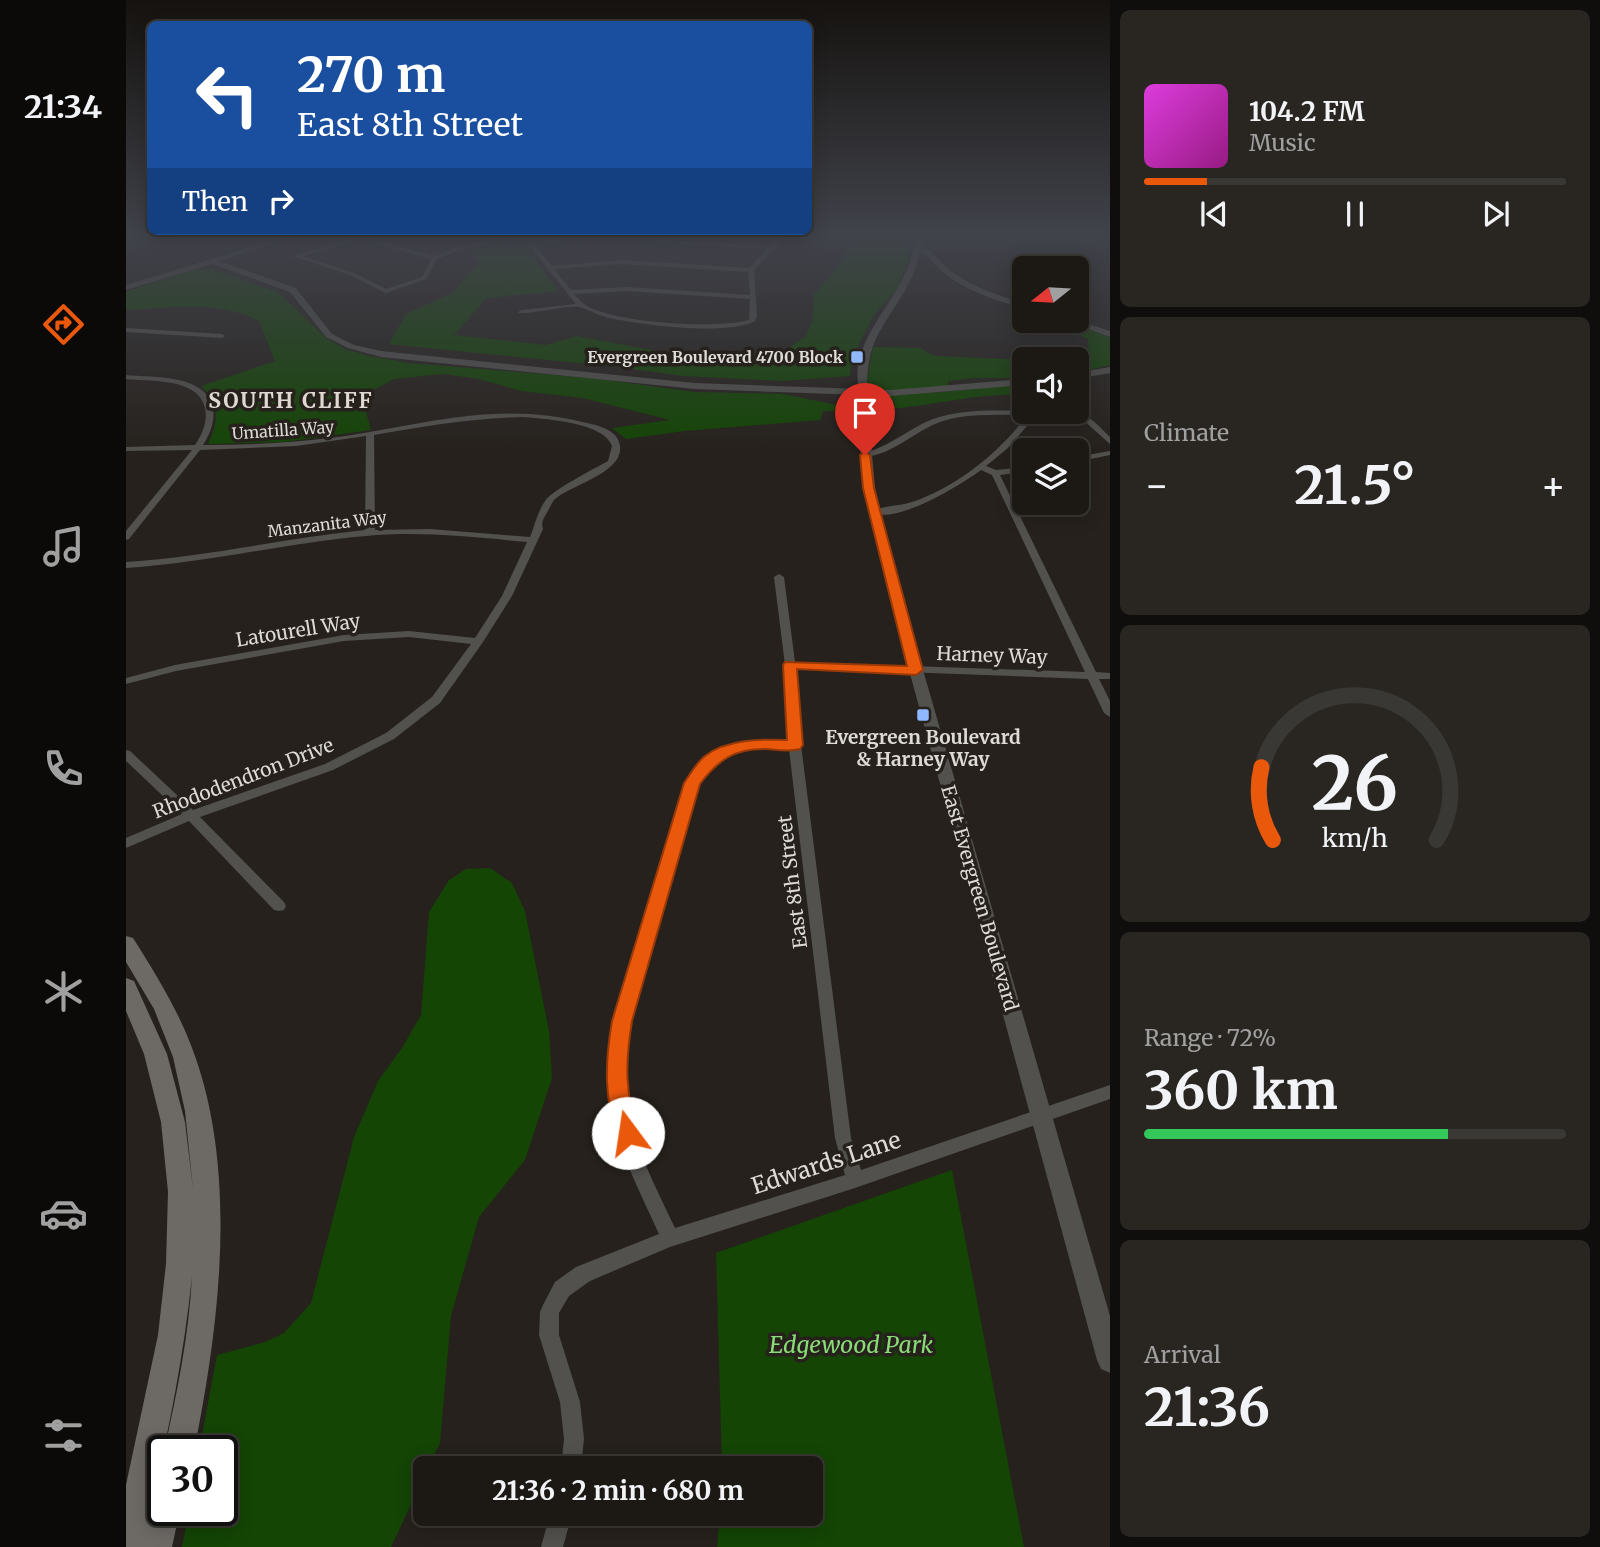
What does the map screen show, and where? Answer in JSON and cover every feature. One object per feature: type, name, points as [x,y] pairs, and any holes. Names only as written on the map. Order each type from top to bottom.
[{"type":"main road","points":[[126,944],[165,1010],[182,1055],[198,1113],[204,1167],[207,1243],[204,1299],[183,1435]]},
{"type":"main road","points":[[126,987],[159,1057],[174,1120],[181,1183],[177,1301],[157,1426],[126,1546]]},
{"type":"main road","points":[[156,1547],[161,1526]]},
{"type":"street","points":[[311,309],[326,332],[338,341],[363,350],[667,384],[890,393],[1012,383]]},
{"type":"street","points":[[521,312],[545,309]]},
{"type":"street","points":[[587,309],[613,317],[722,326],[752,321],[754,309]]},
{"type":"street","name":"East Evergreen Boulevard","points":[[888,309],[867,351],[862,383],[865,455],[875,512],[916,670],[1109,1355]]},
{"type":"street","points":[[1089,327],[1110,334]]},
{"type":"street","points":[[126,330],[222,336]]},
{"type":"street","points":[[1089,374],[1110,370]]},
{"type":"street","points":[[126,377],[179,384],[200,391],[208,402],[209,415],[209,426],[196,449],[126,537]]},
{"type":"street","points":[[777,388],[862,383]]},
{"type":"street","points":[[777,388],[862,402]]},
{"type":"street","points":[[865,455],[876,455],[926,424],[946,417],[1012,413]]},
{"type":"street","name":"Umatilla Way","points":[[126,449],[286,445],[370,435],[449,420],[501,415],[562,419],[607,431]]},
{"type":"street","points":[[1089,420],[1110,442]]},
{"type":"street","points":[[875,512],[904,509],[980,467],[1017,436],[1026,424]]},
{"type":"street","name":"Rhododendron Drive","points":[[126,843],[191,815],[329,767],[390,736],[436,700],[507,596],[550,499],[611,463],[618,453],[617,442],[607,431]]},
{"type":"street","points":[[370,435],[370,532]]},
{"type":"street","points":[[1089,457],[1110,453]]},
{"type":"street","points":[[980,467],[995,473],[1012,470]]},
{"type":"street","points":[[995,473],[1110,713]]},
{"type":"street","name":"Manzanita Way","points":[[126,565],[178,561],[370,532],[427,531],[533,540]]},
{"type":"street","name":"East 8th Street","points":[[779,577],[790,665],[795,745],[843,1138],[855,1180]]},
{"type":"street","name":"Latourell Way","points":[[126,681],[174,668],[344,638],[409,634],[478,642]]},
{"type":"street","name":"Harney Way","points":[[790,665],[1110,676]]},
{"type":"street","points":[[670,1238],[636,1159],[620,1108],[615,1060],[622,1021],[692,783],[710,759],[734,749],[761,744],[795,745]]},
{"type":"street","points":[[126,754],[191,815],[279,906]]},
{"type":"street","name":"Edwards Lane","points":[[572,1456],[574,1439],[570,1402],[549,1335],[550,1312],[562,1289],[583,1273],[670,1238],[855,1180],[1110,1092]]},
{"type":"street","points":[[552,1547],[558,1526]]},
{"type":"green space","points":[[221,309],[296,309],[326,338],[345,349],[409,363],[591,378],[695,392],[783,394],[847,407],[853,411],[823,411],[820,420],[685,431],[626,439],[612,428],[670,420],[583,398],[521,391],[479,379],[443,374],[394,379],[368,393],[364,405],[371,430],[284,442],[208,444],[216,413],[212,399],[201,386],[275,361],[259,321]]},
{"type":"green space","points":[[417,309],[476,309],[454,335],[546,345],[577,336],[690,357],[784,351],[806,336],[813,319],[813,309],[879,309],[852,357],[850,376],[782,381],[683,376],[389,344],[406,314]]},
{"type":"green space","points":[[1089,329],[1110,337],[1110,365],[1089,370],[1088,339],[1074,333],[1089,333]]},
{"type":"green space","points":[[873,347],[922,348],[937,356],[1012,359],[1012,378],[974,378],[948,381],[948,387],[865,392]]},
{"type":"green space","points":[[1012,385],[1012,395],[866,409],[866,395],[943,392]]},
{"type":"green space","points":[[490,868],[512,883],[525,911],[549,1031],[552,1078],[525,1160],[479,1217],[451,1316],[440,1443],[434,1456],[413,1456],[413,1500],[391,1547],[182,1547],[186,1526],[238,1526],[238,1435],[202,1435],[217,1355],[265,1342],[284,1333],[311,1303],[354,1137],[378,1081],[421,1015],[429,912],[449,880],[466,869]]},
{"type":"green space","name":"Edgewood Park","points":[[952,1170],[1024,1547],[717,1547],[719,1526],[823,1526],[823,1456],[722,1456],[716,1253]]},
{"type":"place","name":"Evergreen Boulevard 4700 Block","points":[[857,357]]},
{"type":"place","name":"Evergreen Boulevard & Harney Way","points":[[923,715]]},
{"type":"district","name":"SOUTH CLIFF","points":[[291,401]]},
{"type":"route","points":[[628,1133],[620,1108],[615,1060],[622,1021],[692,783],[710,759],[734,749],[761,744],[795,745],[790,665],[916,670],[869,488],[865,455]]}]
